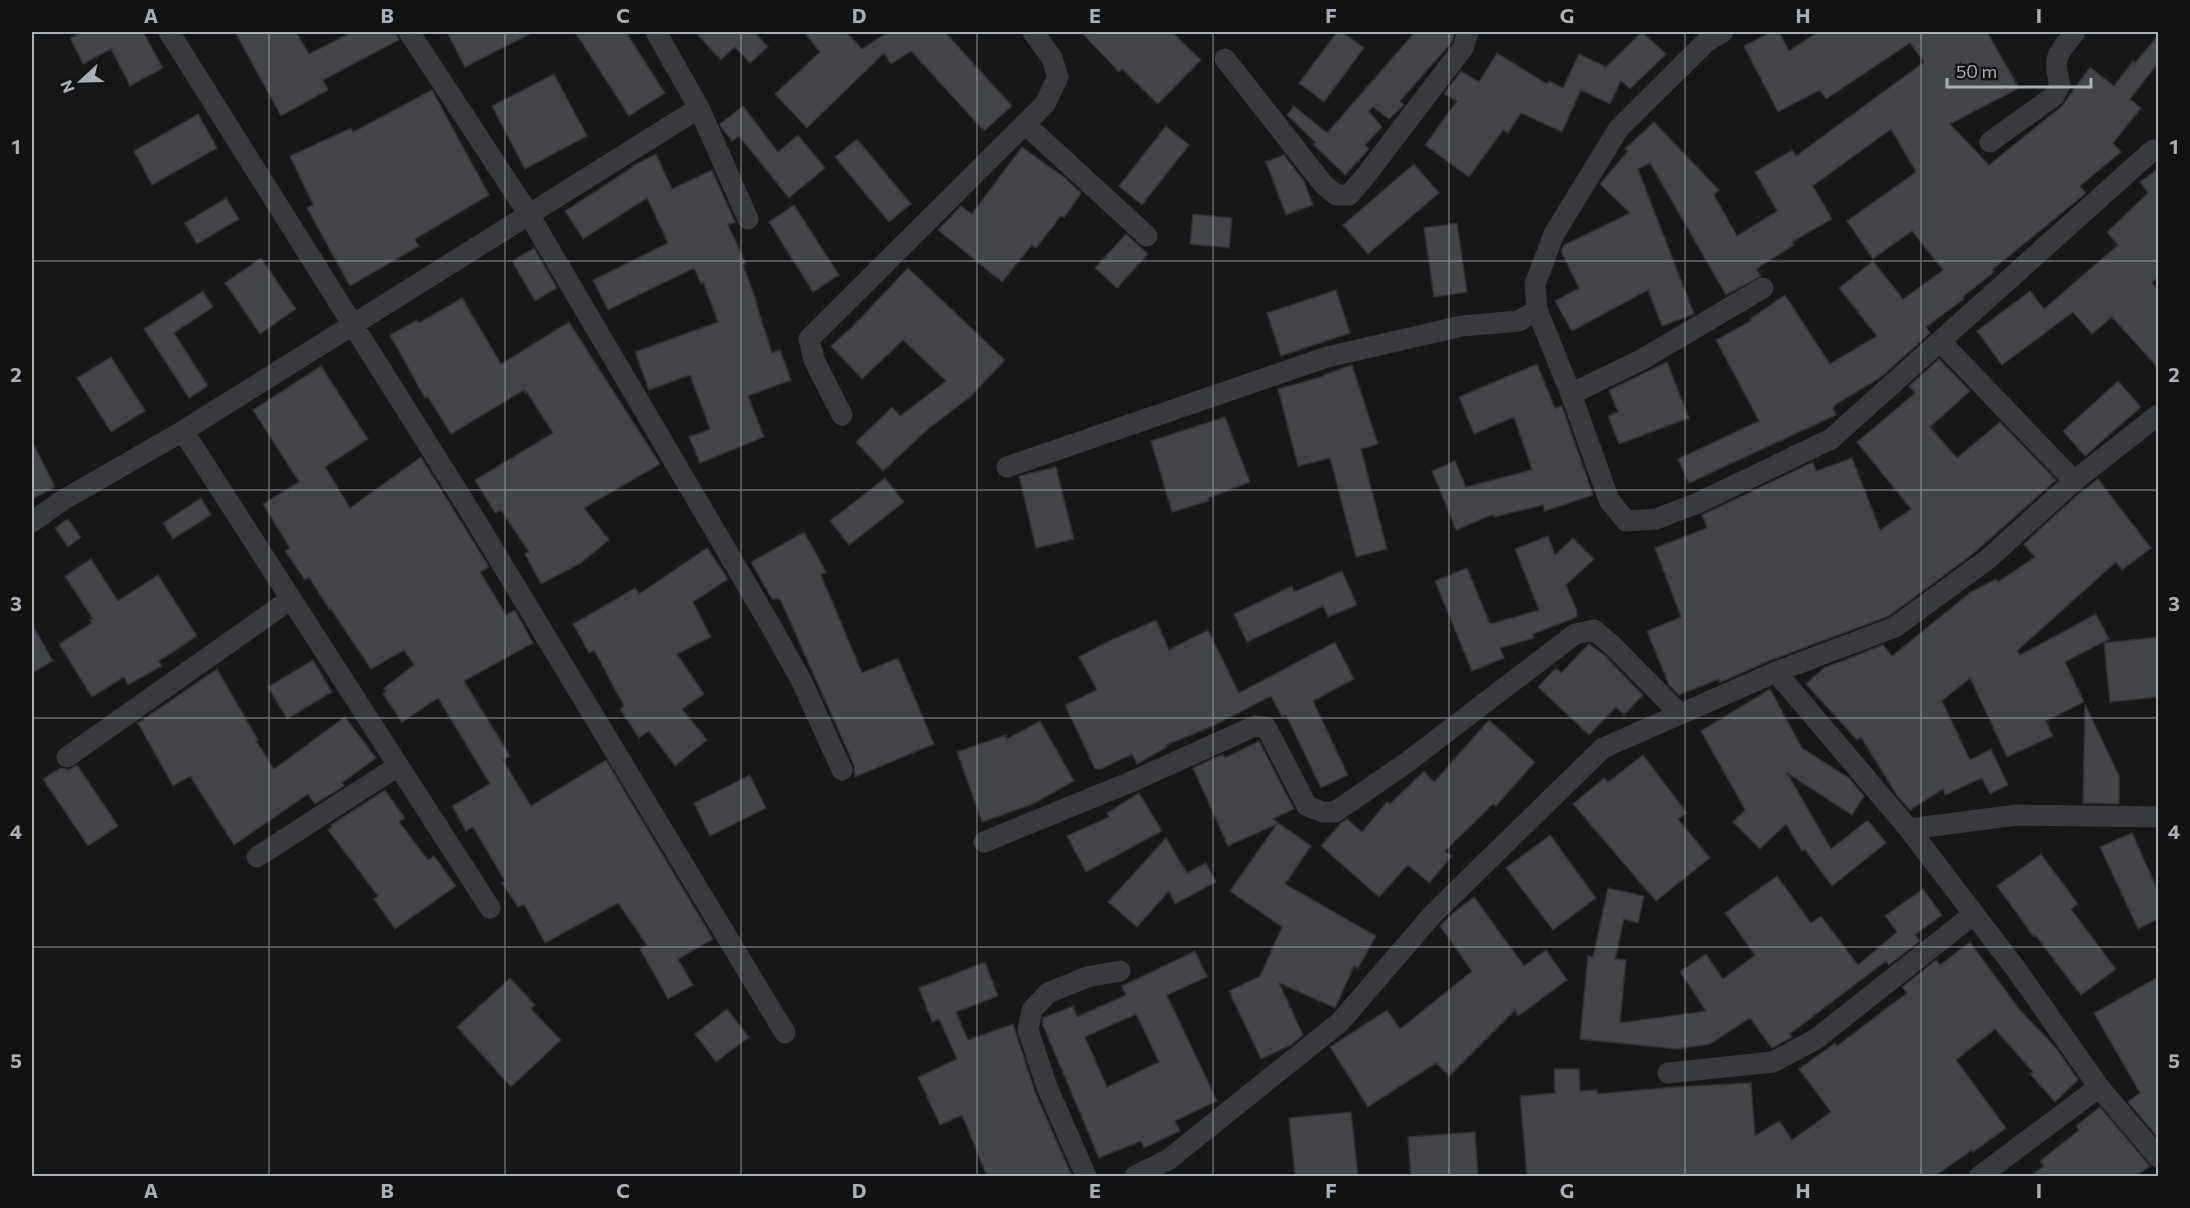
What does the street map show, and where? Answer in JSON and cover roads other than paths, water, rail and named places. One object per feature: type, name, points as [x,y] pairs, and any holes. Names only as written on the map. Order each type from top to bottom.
[{"type":"street","points":[[169,32],[473,516],[785,1033]]},
{"type":"street","points":[[409,32],[528,213],[802,682],[842,770]]},
{"type":"street","points":[[657,32],[699,108],[748,219]]},
{"type":"street","points":[[842,416],[814,360],[809,339],[1045,104],[1058,78],[1053,58],[1033,32]]},
{"type":"street","points":[[1225,59],[1324,185],[1336,195],[1349,195],[1463,48],[1468,32]]},
{"type":"street","points":[[1990,142],[2054,96],[2060,85],[2056,70],[2056,57],[2075,32]]},
{"type":"street","points":[[1710,35],[1618,128],[1554,234],[1535,284],[1537,310],[1571,394],[1609,500],[1626,521],[1656,519],[1698,503],[1831,439],[2154,150]]},
{"type":"street","points":[[32,522],[63,500],[183,431],[699,108]]},
{"type":"street","points":[[1025,124],[1148,236]]},
{"type":"street","points":[[1571,394],[1641,360],[1763,288]]},
{"type":"street","points":[[1007,467],[1327,357],[1462,326],[1520,321],[1537,310]]},
{"type":"street","points":[[1941,342],[2074,481]]},
{"type":"street","points":[[1135,1176],[1168,1160],[1340,1022],[1433,914],[1603,748],[1776,672],[1895,627],[1988,559],[2074,481],[2158,415]]},
{"type":"street","points":[[183,431],[490,908]]},
{"type":"street","points":[[67,757],[291,599]]},
{"type":"street","points":[[984,842],[1123,786],[1255,726],[1266,727],[1307,806],[1323,812],[1335,812],[1406,763],[1575,634],[1594,630],[1612,645],[1680,714]]},
{"type":"street","points":[[1776,672],[1909,830],[2016,969],[2099,1087],[2158,1157]]},
{"type":"street","points":[[257,856],[398,766]]},
{"type":"street","points":[[1909,830],[2017,815],[2158,817]]},
{"type":"street","points":[[1668,1073],[1773,1062],[1816,1039],[1974,914]]},
{"type":"street","points":[[1086,1176],[1047,1088],[1028,1029],[1032,1010],[1048,993],[1087,977],[1120,971]]},
{"type":"street","points":[[1980,1176],[2099,1087]]}]
